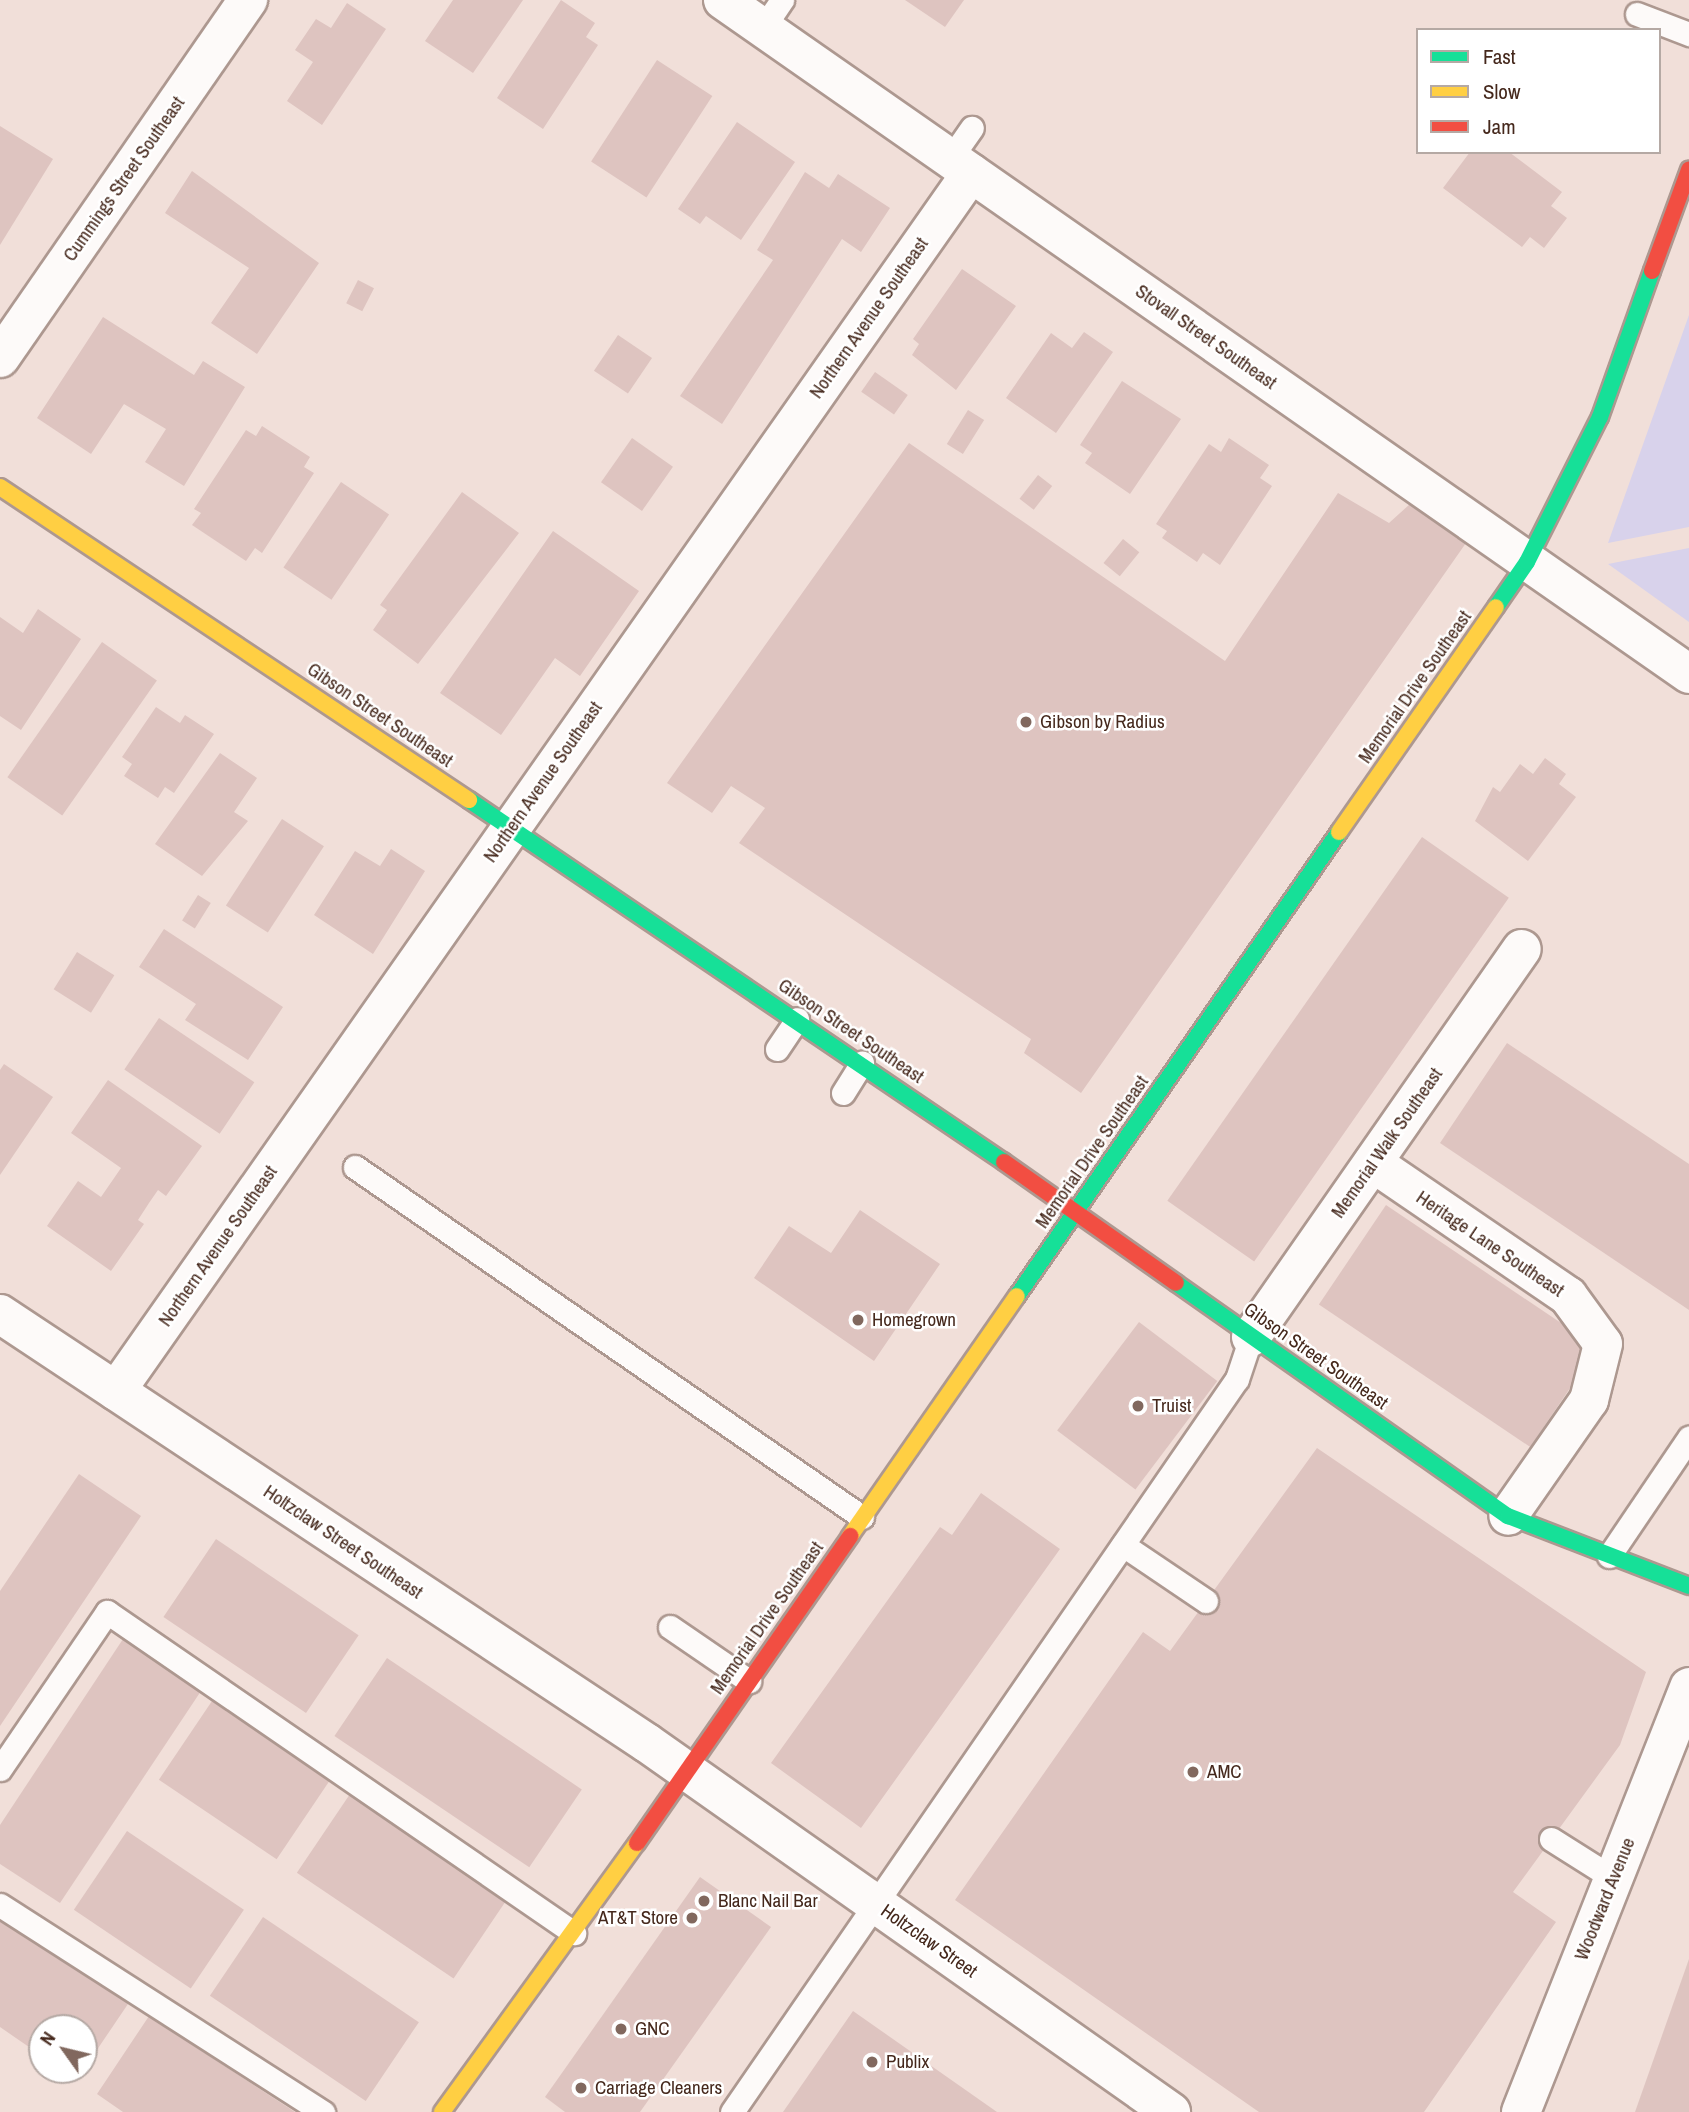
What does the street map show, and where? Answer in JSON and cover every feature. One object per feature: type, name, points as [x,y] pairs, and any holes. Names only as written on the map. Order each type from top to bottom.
[{"type":"main road","name":"Memorial Drive Southeast","points":[[442,2112],[574,1933],[1527,562],[1600,417],[1689,170]]},
{"type":"main road","name":"Gibson Street Southeast","points":[[0,487],[862,1062],[1074,1214],[1508,1516],[1689,1586]]},
{"type":"street","name":"Cummings Street Southeast","points":[[0,358],[248,0]]},
{"type":"street","name":"Stovall Street Southeast","points":[[723,0],[773,14],[960,166],[1689,674]]},
{"type":"street","name":"Northern Avenue Southeast","points":[[116,1391],[511,828],[960,166]]},
{"type":"street","name":"Memorial Walk Southeast","points":[[1251,1336],[1522,949]]},
{"type":"street","name":"Heritage Lane Southeast","points":[[1373,1163],[1568,1296],[1603,1344],[1589,1400],[1508,1516]]},
{"type":"street","name":"Holtzclaw Street Southeast","points":[[0,1314],[686,1771]]},
{"type":"street","name":"Woodward Avenue","points":[[1521,2112],[1689,1687]]},
{"type":"street","name":"Holtzclaw Street","points":[[686,1771],[1171,2112]]},
{"type":"lane","points":[[1637,14],[1689,34]]},
{"type":"lane","points":[[960,166],[972,128]]},
{"type":"lane","points":[[777,1049],[797,1019]]},
{"type":"lane","points":[[843,1093],[862,1062]]},
{"type":"lane","points":[[355,1167],[863,1517]]},
{"type":"lane","points":[[732,2112],[1237,1379],[1251,1336]]},
{"type":"lane","points":[[1609,1556],[1689,1438]]},
{"type":"lane","points":[[1123,1545],[1206,1601]]},
{"type":"lane","points":[[0,1769],[107,1612],[574,1933]]},
{"type":"lane","points":[[670,1627],[749,1681]]},
{"type":"lane","points":[[1551,1839],[1613,1878]]},
{"type":"lane","points":[[0,1905],[323,2112]]},
{"type":"shaded area","points":[[1689,315],[1689,527],[1608,543]]},
{"type":"shaded area","points":[[1689,548],[1689,622],[1608,564]]},
{"type":"building","points":[[453,0],[523,0],[473,73],[425,41]]},
{"type":"building","points":[[561,0],[595,23],[586,37],[598,45],[543,129],[497,98]]},
{"type":"building","points":[[905,0],[964,0],[945,27]]},
{"type":"building","points":[[347,3],[386,29],[322,125],[287,101],[313,62],[295,50],[316,19],[331,28]]},
{"type":"building","points":[[657,60],[712,96],[646,197],[591,161]]},
{"type":"building","points":[[737,122],[795,162],[741,240],[706,216],[700,224],[678,209]]},
{"type":"building","points":[[0,126],[53,159],[0,245]]},
{"type":"building","points":[[1468,154],[1512,154],[1562,192],[1551,206],[1567,218],[1544,248],[1530,237],[1522,247],[1443,188]]},
{"type":"building","points":[[192,171],[319,263],[257,354],[211,323],[249,268],[165,213]]},
{"type":"building","points":[[805,172],[829,188],[838,174],[890,208],[861,252],[842,239],[722,424],[680,396],[773,260],[757,250]]},
{"type":"building","points":[[962,269],[1016,306],[956,390],[912,355],[919,344],[913,339]]},
{"type":"building","points":[[358,280],[374,288],[362,311],[346,303]]},
{"type":"building","points":[[103,317],[194,375],[203,361],[245,387],[184,486],[145,462],[166,429],[124,404],[91,454],[37,418]]},
{"type":"building","points":[[1084,332],[1113,352],[1056,433],[1006,398],[1051,333],[1072,348]]},
{"type":"building","points":[[618,335],[652,358],[628,394],[594,371]]},
{"type":"building","points":[[875,372],[908,395],[894,415],[861,392]]},
{"type":"building","points":[[1122,381],[1181,419],[1130,494],[1085,463],[1092,453],[1080,445]]},
{"type":"building","points":[[968,410],[984,420],[963,454],[947,444]]},
{"type":"building","points":[[262,426],[310,457],[304,467],[314,473],[262,553],[255,548],[246,561],[192,525],[201,513],[194,509],[246,430],[256,436]]},
{"type":"building","points":[[632,438],[673,467],[642,511],[601,482]]},
{"type":"building","points":[[1229,438],[1269,465],[1260,478],[1272,486],[1220,565],[1203,553],[1197,562],[1162,538],[1167,531],[1156,524],[1209,444],[1221,452]]},
{"type":"building","name":"Gibson by Radius","points":[[909,443],[1225,661],[1338,493],[1389,523],[1410,504],[1466,543],[1081,1093],[1024,1053],[1031,1039],[739,843],[765,808],[731,786],[712,813],[667,783]]},
{"type":"building","points":[[1038,475],[1052,486],[1034,510],[1020,499]]},
{"type":"building","points":[[341,482],[389,514],[331,600],[283,567]]},
{"type":"building","points":[[462,492],[519,533],[418,664],[373,630],[387,610],[380,605]]},
{"type":"building","points":[[553,531],[639,591],[580,676],[555,658],[501,735],[440,693]]},
{"type":"building","points":[[1123,539],[1139,552],[1120,576],[1103,563]]},
{"type":"building","points":[[38,609],[81,639],[21,730],[0,716],[0,617],[23,633]]},
{"type":"building","points":[[102,642],[157,680],[62,816],[7,777]]},
{"type":"building","points":[[156,707],[180,723],[185,715],[214,734],[174,793],[165,787],[158,798],[124,776],[132,764],[122,757]]},
{"type":"building","points":[[220,753],[257,778],[234,812],[248,821],[202,876],[155,844]]},
{"type":"building","points":[[1545,758],[1566,774],[1559,784],[1576,797],[1528,861],[1475,821],[1493,787],[1500,792],[1520,764],[1533,774]]},
{"type":"building","points":[[282,819],[324,846],[268,933],[226,905]]},
{"type":"building","points":[[1422,837],[1509,898],[1254,1262],[1167,1201]]},
{"type":"building","points":[[391,849],[425,871],[373,954],[314,915],[355,851],[380,866]]},
{"type":"building","points":[[198,895],[211,903],[195,928],[182,920]]},
{"type":"building","points":[[164,929],[283,1007],[248,1060],[185,1020],[196,1004],[139,967]]},
{"type":"building","points":[[77,952],[114,975],[91,1013],[54,989]]},
{"type":"building","points":[[159,1018],[254,1082],[220,1134],[124,1069]]},
{"type":"building","points":[[1507,1043],[1689,1164],[1689,1310],[1440,1143]]},
{"type":"building","points":[[4,1064],[53,1097],[0,1175],[0,1070]]},
{"type":"building","points":[[108,1080],[202,1146],[166,1196],[158,1190],[138,1220],[144,1224],[111,1271],[47,1226],[78,1181],[101,1197],[121,1168],[71,1133]]},
{"type":"building","points":[[1386,1205],[1597,1348],[1530,1447],[1319,1304]]},
{"type":"building","name":"Homegrown","points":[[860,1210],[940,1264],[874,1361],[754,1278],[789,1226],[831,1253]]},
{"type":"building","name":"Truist","points":[[1139,1322],[1217,1381],[1135,1490],[1057,1431]]},
{"type":"building","name":"AMC","points":[[1317,1448],[1646,1672],[1620,1745],[1513,1892],[1556,1922],[1424,2112],[1259,2112],[955,1900],[1143,1632],[1170,1651]]},
{"type":"building","points":[[79,1474],[141,1516],[0,1726],[0,1591]]},
{"type":"building","points":[[981,1493],[1060,1549],[861,1828],[771,1763],[940,1527],[952,1535]]},
{"type":"building","points":[[216,1539],[359,1635],[306,1713],[163,1617]]},
{"type":"building","points":[[123,1639],[201,1691],[60,1903],[0,1864],[0,1825]]},
{"type":"building","points":[[387,1658],[582,1789],[529,1867],[334,1736]]},
{"type":"building","points":[[212,1701],[330,1780],[277,1859],[159,1780]]},
{"type":"building","points":[[350,1794],[507,1900],[454,1978],[297,1873]]},
{"type":"building","points":[[127,1831],[244,1910],[191,1989],[74,1910]]},
{"type":"building","points":[[700,1877],[771,1927],[640,2112],[565,2112],[545,2097]]},
{"type":"building","points":[[0,1914],[130,2001],[98,2048],[98,2014],[28,2014],[28,2046],[0,2027]]},
{"type":"building","points":[[263,1917],[419,2022],[366,2101],[210,1996]]},
{"type":"building","points":[[1689,1959],[1689,2112],[1635,2112]]},
{"type":"building","name":"Publix","points":[[853,2011],[997,2112],[783,2112]]},
{"type":"building","points":[[149,2016],[295,2112],[123,2112],[97,2094]]},
{"type":"traffic: fast","points":[[1496,607],[1527,562],[1600,417],[1652,271]]},
{"type":"traffic: fast","points":[[469,800],[1004,1162]]},
{"type":"traffic: fast","points":[[1017,1296],[1339,832]]},
{"type":"traffic: fast","points":[[1176,1283],[1508,1516],[1689,1586]]},
{"type":"traffic: slow","points":[[0,487],[469,800]]},
{"type":"traffic: slow","points":[[1339,832],[1496,607]]},
{"type":"traffic: slow","points":[[850,1536],[1017,1296]]},
{"type":"traffic: slow","points":[[442,2112],[637,1843]]},
{"type":"traffic: jam","points":[[1652,271],[1689,170]]},
{"type":"traffic: jam","points":[[1004,1162],[1176,1283]]},
{"type":"traffic: jam","points":[[637,1843],[850,1536]]},
{"type":"place","name":"Gibson by Radius","points":[[1026,722]]},
{"type":"place","name":"Homegrown","points":[[858,1320]]},
{"type":"place","name":"Truist","points":[[1138,1406]]},
{"type":"place","name":"AMC","points":[[1193,1772]]},
{"type":"place","name":"Blanc Nail Bar","points":[[704,1901]]},
{"type":"place","name":"AT&T Store","points":[[692,1918]]},
{"type":"place","name":"GNC","points":[[621,2029]]},
{"type":"place","name":"Publix","points":[[872,2062]]},
{"type":"place","name":"Carriage Cleaners","points":[[581,2088]]}]
